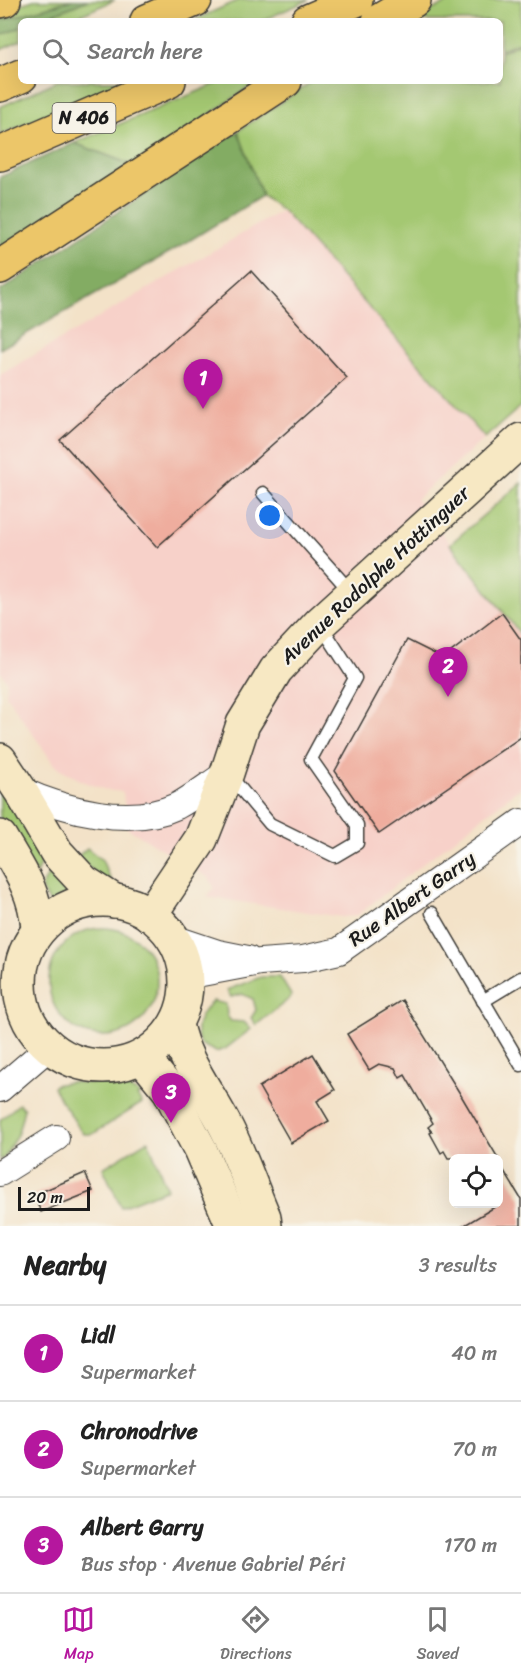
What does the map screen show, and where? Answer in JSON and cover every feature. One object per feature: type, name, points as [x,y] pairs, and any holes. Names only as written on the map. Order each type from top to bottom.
[{"type":"highway","points":[[0,1],[4,0]]},
{"type":"highway","points":[[154,18],[195,0]]},
{"type":"highway","points":[[315,18],[356,0]]},
{"type":"highway","points":[[384,18],[414,0]]},
{"type":"highway","points":[[0,85],[18,77]]},
{"type":"highway","name":"N 406","points":[[0,154],[162,84]]},
{"type":"highway","points":[[0,267],[280,84]]},
{"type":"street","name":"Avenue Rodolphe Hottinguer","points":[[150,915],[201,839],[243,724],[276,670],[320,623],[521,440]]},
{"type":"street","points":[[0,760],[57,853],[84,882],[114,901]]},
{"type":"street","points":[[20,790],[42,799],[122,817],[150,814],[176,806],[227,772]]},
{"type":"street","name":"Rue Albert Garry","points":[[186,976],[260,962],[303,959],[339,951],[521,822]]},
{"type":"street","points":[[0,837],[29,886],[38,928]]},
{"type":"street","points":[[114,901],[135,906],[150,915],[173,938],[182,956],[186,976],[185,1001],[176,1023],[162,1043],[142,1057],[118,1065],[94,1066],[70,1060],[49,1047],[31,1026],[21,999],[21,971],[29,945],[38,928],[66,909],[90,902],[114,901]]},
{"type":"street","name":"Rue Albert Garry","points":[[173,938],[218,953],[260,962]]},
{"type":"street","points":[[176,1023],[179,1041],[226,1128],[266,1226]]},
{"type":"street","points":[[0,1089],[49,1047]]},
{"type":"street","points":[[142,1057],[169,1090],[200,1149],[233,1226]]},
{"type":"street","points":[[0,1173],[56,1138]]},
{"type":"lane","points":[[263,493],[352,593]]},
{"type":"lane","points":[[227,772],[270,824],[335,855],[357,843],[357,825],[311,759],[355,678],[320,623]]},
{"type":"lane","points":[[432,913],[521,1065]]},
{"type":"lane","points":[[483,1001],[521,978]]},
{"type":"shaded area","points":[[283,210],[485,438],[416,499],[521,635],[521,787],[356,916],[342,917],[207,897],[214,887],[209,878],[127,828],[123,792],[106,790],[82,781],[55,766],[6,695],[7,681],[0,671],[0,375]]},
{"type":"green space","points":[[34,0],[72,0],[0,21],[0,10]]},
{"type":"green space","points":[[72,0],[88,0],[43,18],[18,18],[18,28],[0,36],[0,21]]},
{"type":"green space","points":[[88,0],[115,0],[74,18],[43,18]]},
{"type":"green space","points":[[239,0],[309,0],[268,18],[199,18]]},
{"type":"green space","points":[[454,0],[521,0],[521,41],[503,49],[503,18],[415,18]]},
{"type":"green space","points":[[18,28],[18,42],[0,50],[0,36]]},
{"type":"green space","points":[[521,43],[521,406],[485,438],[283,211],[262,196],[238,131],[308,84],[503,84],[503,51]]},
{"type":"green space","points":[[50,84],[117,84],[0,135],[0,107]]},
{"type":"green space","points":[[216,84],[254,84],[135,166],[74,143]]},
{"type":"green space","points":[[238,131],[262,196],[179,247],[0,349],[0,291]]},
{"type":"green space","points":[[74,143],[135,166],[0,252],[0,177]]},
{"type":"green space","points":[[521,483],[521,635],[450,544]]},
{"type":"green space","points":[[0,786],[45,854],[36,874],[0,817]]},
{"type":"green space","points":[[87,848],[102,860],[113,885],[76,858]]},
{"type":"green space","points":[[53,865],[69,888],[69,893],[50,903],[41,888]]},
{"type":"green space","points":[[103,928],[124,932],[141,944],[153,961],[157,982],[153,1003],[141,1020],[124,1032],[103,1036],[82,1032],[65,1020],[53,1003],[49,982],[53,961],[65,944],[82,932]]},
{"type":"green space","points":[[261,977],[280,977],[291,995],[256,1025],[251,1018],[256,1010],[253,999],[242,994],[231,997],[227,990]]},
{"type":"green space","points":[[213,1001],[226,1004],[227,1016],[231,1021],[244,1022],[251,1029],[225,1049],[216,1052],[200,1044],[197,1032],[201,1015]]},
{"type":"green space","points":[[70,1082],[118,1084],[141,1094],[137,1096],[142,1103],[93,1134],[83,1134],[53,1088],[54,1085]]},
{"type":"green space","points":[[19,1104],[24,1109],[18,1133],[4,1158],[0,1160],[0,1120]]},
{"type":"green space","points":[[148,1140],[167,1189],[121,1207],[103,1168]]},
{"type":"building","points":[[251,271],[347,378],[157,547],[60,440]]},
{"type":"building","points":[[502,613],[521,640],[521,737],[379,834],[335,771],[407,640],[443,658]]},
{"type":"building","points":[[402,1000],[496,1154],[449,1154],[448,1158],[444,1151],[441,1153],[428,1127],[433,1123],[405,1075],[400,1078],[395,1068],[379,1064],[369,1070],[347,1034]]},
{"type":"building","points":[[313,1054],[335,1090],[317,1101],[329,1121],[291,1143],[259,1087]]},
{"type":"building","points":[[503,1169],[521,1199],[521,1226],[463,1226],[493,1208],[503,1208]]},
{"type":"building","points":[[85,1173],[93,1191],[41,1212],[34,1195]]},
{"type":"place","name":"Lidl","points":[[203,409]]},
{"type":"place","name":"Chronodrive","points":[[448,697]]},
{"type":"place","name":"Albert Garry","points":[[171,1123]]}]
